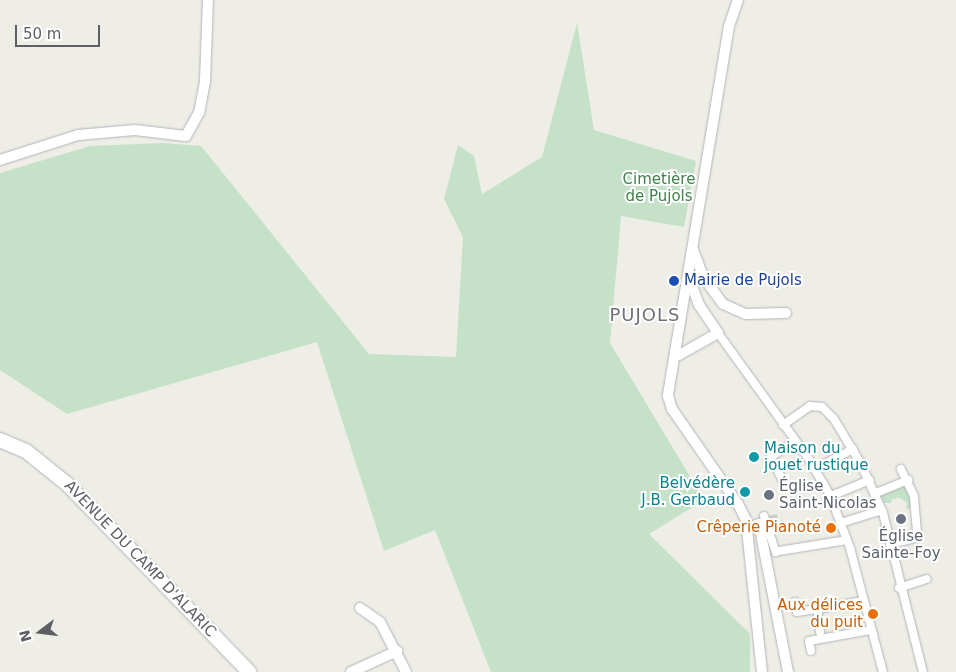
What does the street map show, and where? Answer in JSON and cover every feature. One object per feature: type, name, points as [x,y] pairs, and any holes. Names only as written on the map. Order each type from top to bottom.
[{"type":"main road","name":"AVENUE DU CAMP D'ALARIC","points":[[0,440],[26,451],[67,484],[249,672]]},
{"type":"street","points":[[0,160],[78,136],[135,130],[186,136],[200,113],[205,81],[208,0]]},
{"type":"street","points":[[738,0],[729,26],[693,249],[668,380],[672,409],[738,504],[748,528],[762,672]]},
{"type":"street","points":[[693,249],[704,278],[723,304],[745,314],[786,314]]},
{"type":"street","points":[[688,274],[699,305],[816,470],[831,496],[851,545],[862,601],[883,672]]},
{"type":"street","points":[[674,354],[679,355],[718,333]]},
{"type":"street","points":[[783,425],[810,406],[822,407],[853,449],[870,480],[882,510],[887,541],[899,588],[910,613],[923,672]]},
{"type":"street","points":[[786,487],[782,475],[771,457],[795,441]]},
{"type":"street","points":[[816,470],[853,449]]},
{"type":"street","points":[[887,541],[911,539],[917,532],[914,496],[908,480],[901,469]]},
{"type":"street","points":[[831,496],[870,480]]},
{"type":"street","points":[[876,493],[908,480]]},
{"type":"street","points":[[841,523],[882,510]]},
{"type":"street","points":[[748,528],[764,522]]},
{"type":"street","points":[[764,522],[777,551],[851,545]]},
{"type":"street","points":[[764,522],[788,672]]},
{"type":"street","points":[[899,588],[927,579]]},
{"type":"street","points":[[795,602],[797,612],[862,601]]},
{"type":"street","points":[[360,608],[380,622],[406,672]]},
{"type":"street","points":[[817,609],[820,632]]},
{"type":"street","points":[[810,651],[809,641],[870,630]]},
{"type":"street","points":[[351,672],[396,652]]},
{"type":"green space","name":"Cimetière de Pujols","points":[[577,23],[594,130],[696,161],[684,227],[621,216],[610,343],[704,500],[649,534],[750,634],[750,672],[491,672],[435,530],[384,551],[317,342],[67,414],[0,370],[0,173],[90,146],[163,143],[201,146],[369,354],[456,357],[463,237],[444,199],[458,145],[474,156],[482,194],[542,157]]},
{"type":"green space","points":[[907,482],[912,508],[906,509],[907,503],[900,498],[892,499],[891,503],[883,503],[879,494]]},
{"type":"tunnel","points":[[770,520],[782,517]]},
{"type":"place","name":"Mairie de Pujols","points":[[674,281]]},
{"type":"place","name":"Maison du jouet rustique","points":[[754,457]]},
{"type":"place","name":"Belvédère J.B. Gerbaud","points":[[745,492]]},
{"type":"place","name":"Église Saint-Nicolas","points":[[769,495]]},
{"type":"place","name":"Église Sainte-Foy","points":[[901,519]]},
{"type":"place","name":"Crêperie Pianoté","points":[[831,528]]},
{"type":"place","name":"Aux délices du puit","points":[[873,614]]},
{"type":"district","name":"PUJOLS","points":[[645,315]]}]
